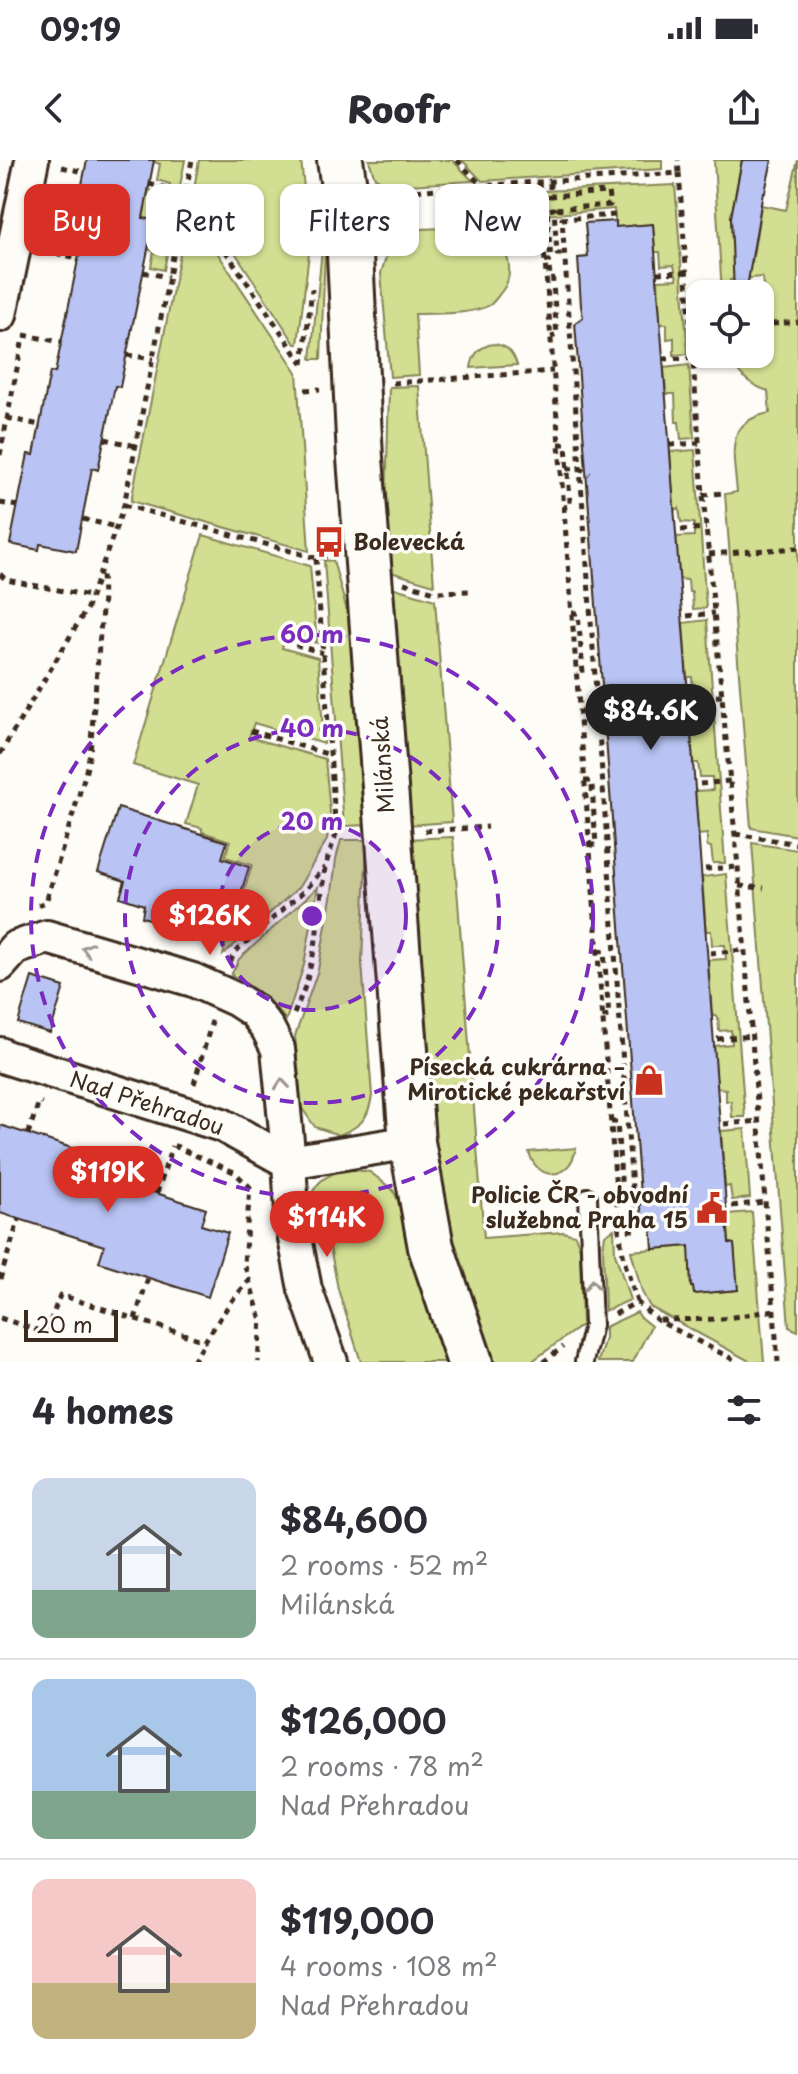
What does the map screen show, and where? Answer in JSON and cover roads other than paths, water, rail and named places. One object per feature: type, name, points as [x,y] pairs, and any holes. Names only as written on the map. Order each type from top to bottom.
[{"type":"street","name":"Milánská","points":[[340,160],[348,214],[360,458],[412,1142],[431,1247],[470,1362]]},
{"type":"street","points":[[12,325],[44,163]]},
{"type":"street","points":[[0,965],[15,948],[47,937],[193,980],[254,1011],[278,1049],[293,1228],[305,1289],[331,1362]]},
{"type":"street","name":"Nad Přehradou","points":[[0,1054],[222,1125],[289,1162]]},
{"type":"street","points":[[289,1162],[412,1142]]},
{"type":"lane","points":[[584,1362],[593,1325],[588,1197]]},
{"type":"place","name":"Bolevecká","points":[[329,542]]},
{"type":"place","name":"Písecká cukrárna – Mirotické pekařství","points":[[649,1080]]},
{"type":"place","name":"Policie ČR - obvodní služebna Praha 15","points":[[712,1208]]}]
